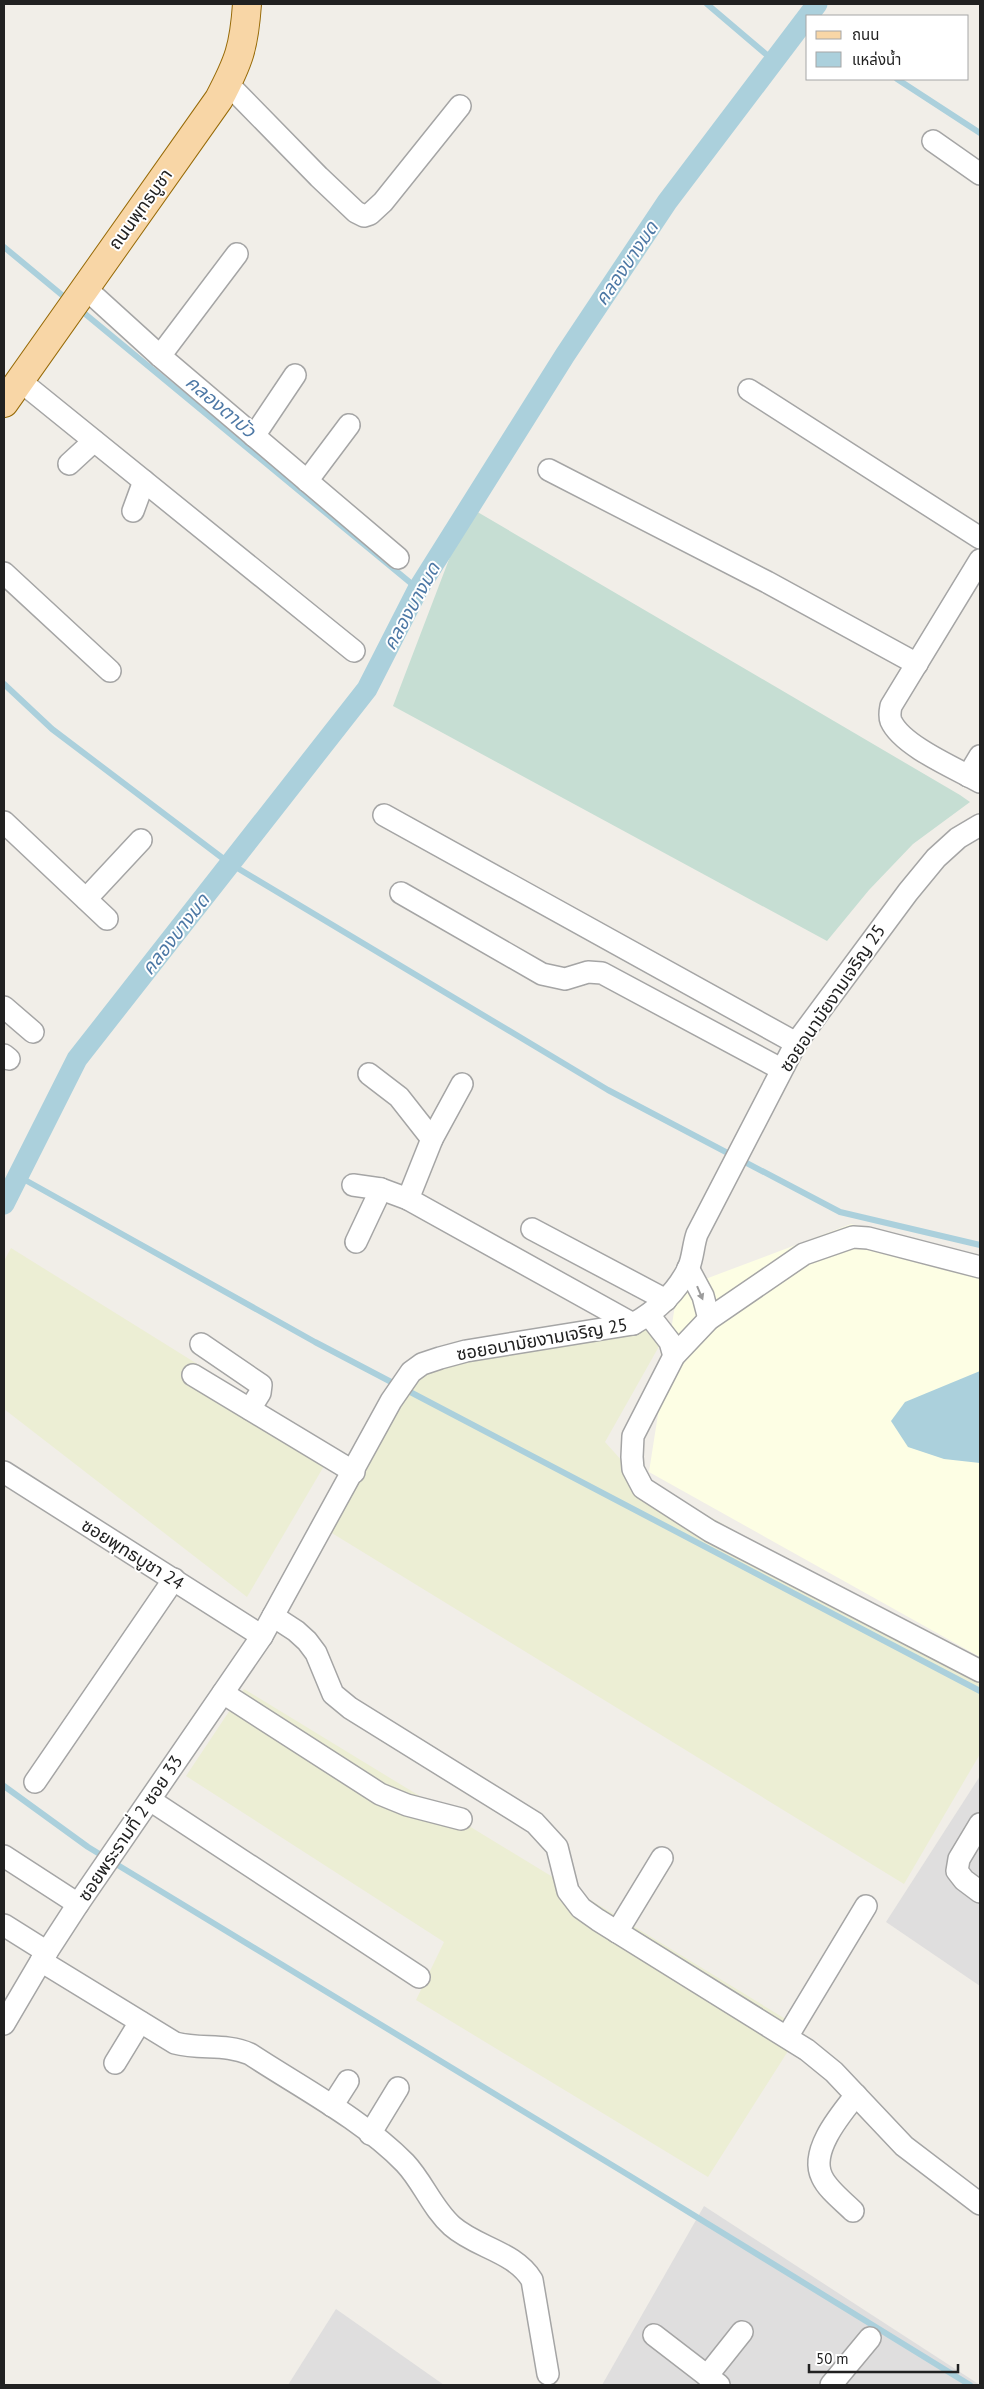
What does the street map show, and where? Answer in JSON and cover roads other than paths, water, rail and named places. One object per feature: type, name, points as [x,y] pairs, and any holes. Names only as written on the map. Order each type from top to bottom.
[{"type":"main road","name":"ถนนพุทธบูชา","points":[[10,390],[219,99],[237,65],[244,38],[247,4]]},
{"type":"street","points":[[227,83],[319,177],[356,212],[364,216],[370,214],[382,202],[460,106]]},
{"type":"street","points":[[932,140],[980,174]]},
{"type":"street","points":[[160,356],[237,254]]},
{"type":"street","points":[[77,299],[160,356],[398,558]]},
{"type":"street","points":[[254,436],[295,376]]},
{"type":"street","points":[[10,390],[94,441],[354,651]]},
{"type":"street","points":[[749,390],[980,538]]},
{"type":"street","points":[[307,481],[349,425]]},
{"type":"street","points":[[69,464],[94,441]]},
{"type":"street","points":[[549,470],[767,582],[917,664]]},
{"type":"street","points":[[133,511],[144,481]]},
{"type":"street","points":[[980,560],[891,706],[889,716],[902,736],[914,745],[974,779],[980,756]]},
{"type":"street","points":[[4,572],[110,671]]},
{"type":"street","points":[[384,815],[796,1043]]},
{"type":"street","points":[[4,822],[107,919]]},
{"type":"street","name":"ซอยอนามัยงามเจริญ 25","points":[[262,1636],[354,1472],[391,1401],[411,1372],[422,1364],[466,1351],[641,1320],[666,1300],[688,1268],[697,1234],[796,1043],[908,892],[936,858],[958,838],[980,825]]},
{"type":"street","points":[[86,899],[141,840]]},
{"type":"street","points":[[401,893],[542,974],[565,979],[588,972],[602,973],[782,1069]]},
{"type":"street","points":[[4,1006],[33,1032]]},
{"type":"street","points":[[369,1074],[399,1097],[432,1139]]},
{"type":"street","points":[[408,1199],[432,1139],[462,1084]]},
{"type":"street","points":[[353,1185],[381,1189],[408,1199],[641,1320],[670,1342],[674,1356]]},
{"type":"street","points":[[356,1242],[381,1189]]},
{"type":"street","points":[[532,1229],[666,1300]]},
{"type":"street","points":[[980,1268],[868,1238],[853,1237],[804,1254],[709,1319],[674,1356],[633,1436],[633,1469],[643,1488],[710,1531],[980,1671]]},
{"type":"street","points":[[688,1268],[703,1296],[709,1319]]},
{"type":"street","points":[[201,1344],[261,1385],[260,1394],[250,1409]]},
{"type":"street","points":[[193,1375],[354,1472]]},
{"type":"street","name":"ซอยพุทธบูชา 24","points":[[6,1478],[174,1579],[262,1636]]},
{"type":"street","points":[[35,1782],[174,1579]]},
{"type":"street","points":[[277,1609],[318,1636],[327,1648],[346,1685],[350,1708],[535,1823],[557,1847],[568,1891],[582,1908],[617,1932],[807,2050],[834,2072],[904,2146],[980,2204]]},
{"type":"street","name":"ซอยพระรามที่ 2 ซอย 33","points":[[5,2018],[78,1904],[262,1636]]},
{"type":"street","points":[[223,1693],[380,1794],[407,1805],[461,1818]]},
{"type":"street","points":[[150,1800],[419,1977]]},
{"type":"street","points":[[980,1824],[959,1859],[957,1871],[964,1880],[980,1892]]},
{"type":"street","points":[[4,1856],[78,1904]]},
{"type":"street","points":[[617,1932],[662,1858]]},
{"type":"street","points":[[786,2037],[866,1906]]},
{"type":"street","points":[[4,1926],[44,1957],[140,2022],[175,2043],[191,2047],[236,2048],[250,2054],[332,2106],[370,2134],[405,2163],[438,2212],[452,2226],[469,2238],[514,2260],[525,2269],[532,2280],[548,2374]]},
{"type":"street","points":[[115,2063],[140,2022]]},
{"type":"street","points":[[332,2106],[348,2081]]},
{"type":"street","points":[[370,2134],[398,2088]]},
{"type":"street","points":[[853,2211],[827,2185],[821,2175],[818,2164],[823,2144],[837,2119],[856,2095]]},
{"type":"street","points":[[654,2336],[713,2381],[742,2332]]},
{"type":"street","points":[[831,2385],[870,2338]]},
{"type":"water","points":[[980,1371],[980,1463],[944,1459],[908,1447],[891,1421],[905,1402]]},
{"type":"waterway","points":[[707,4],[774,61]]},
{"type":"waterway","name":"คลองบางมด","points":[[809,15],[817,4]]},
{"type":"waterway","name":"คลองบางมด","points":[[4,1204],[77,1059],[367,689],[418,589],[565,355],[667,202],[806,19]]},
{"type":"waterway","points":[[899,80],[980,133]]},
{"type":"waterway","name":"คลองตาบัว","points":[[4,247],[68,300]]},
{"type":"waterway","name":"คลองตาบัว","points":[[78,308],[418,589]]},
{"type":"waterway","points":[[4,684],[52,729],[229,863],[608,1090],[840,1212],[980,1245]]},
{"type":"waterway","points":[[18,1176],[315,1342],[980,1691]]},
{"type":"waterway","points":[[4,1786],[88,1847],[970,2385]]}]
